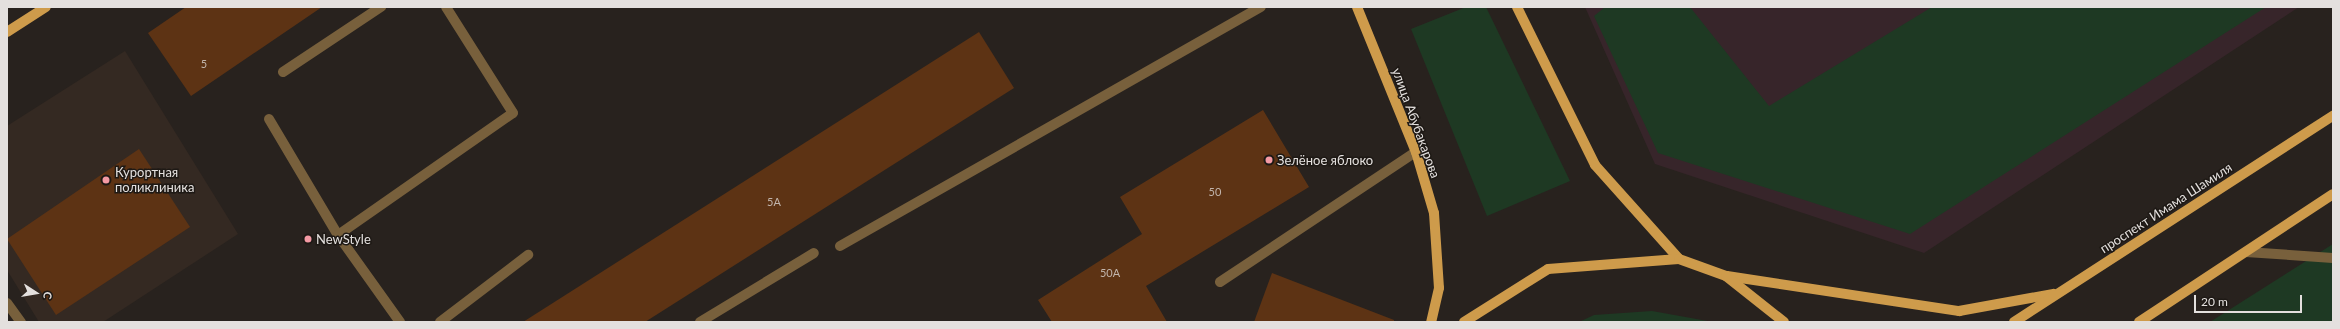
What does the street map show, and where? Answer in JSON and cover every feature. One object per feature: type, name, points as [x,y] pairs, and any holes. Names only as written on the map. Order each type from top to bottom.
[{"type":"main road","points":[[7,32],[46,7]]},
{"type":"main road","name":"улица Абубакарова","points":[[1357,7],[1416,152],[1434,213],[1439,288],[1431,322]]},
{"type":"main road","points":[[1517,7],[1595,165],[1679,259]]},
{"type":"main road","name":"проспект Имама Шамиля","points":[[2014,322],[2333,116]]},
{"type":"main road","points":[[2139,322],[2333,194]]},
{"type":"main road","points":[[1464,322],[1548,269],[1679,259],[1726,276],[1959,311],[2059,293]]},
{"type":"main road","points":[[1726,276],[1784,322]]},
{"type":"street","points":[[283,72],[381,7]]},
{"type":"street","points":[[338,235],[513,113],[446,7]]},
{"type":"street","points":[[840,246],[1261,7]]},
{"type":"street","points":[[269,120],[338,235],[400,322]]},
{"type":"street","points":[[1220,282],[1416,152]]},
{"type":"street","points":[[2246,252],[2333,258]]},
{"type":"street","points":[[700,322],[814,253]]},
{"type":"street","points":[[440,322],[528,255]]},
{"type":"street","points":[[7,303],[21,322]]},
{"type":"shaded area","points":[[1585,7],[2299,7],[1924,253],[1655,164]]},
{"type":"shaded area","name":"Курортная поликлиника","points":[[125,51],[238,234],[103,322],[39,322],[7,270],[7,126]]},
{"type":"green space","points":[[1466,7],[1486,7],[1570,181],[1487,216],[1411,29]]},
{"type":"green space","points":[[1605,7],[1690,7],[1769,106],[1932,7],[2266,7],[1910,234],[1658,153],[1594,16]]},
{"type":"green space","points":[[2333,244],[2333,322],[2210,322]]},
{"type":"green space","points":[[1652,311],[1713,322],[1579,322],[1594,315]]},
{"type":"building","points":[[186,7],[322,7],[191,96],[148,33]]},
{"type":"building","points":[[979,32],[1014,88],[645,322],[523,322]]},
{"type":"building","points":[[1263,110],[1309,187],[1146,286],[1167,322],[1052,322],[1038,300],[1142,234],[1120,197]]},
{"type":"building","points":[[139,149],[190,227],[56,315],[7,239]]},
{"type":"building","points":[[1272,273],[1394,320],[1394,322],[1254,322]]},
{"type":"place","name":"Зелёное яблоко","points":[[1269,160]]},
{"type":"place","name":"Курортная поликлиника","points":[[106,180]]},
{"type":"place","name":"NewStyle","points":[[308,239]]}]
